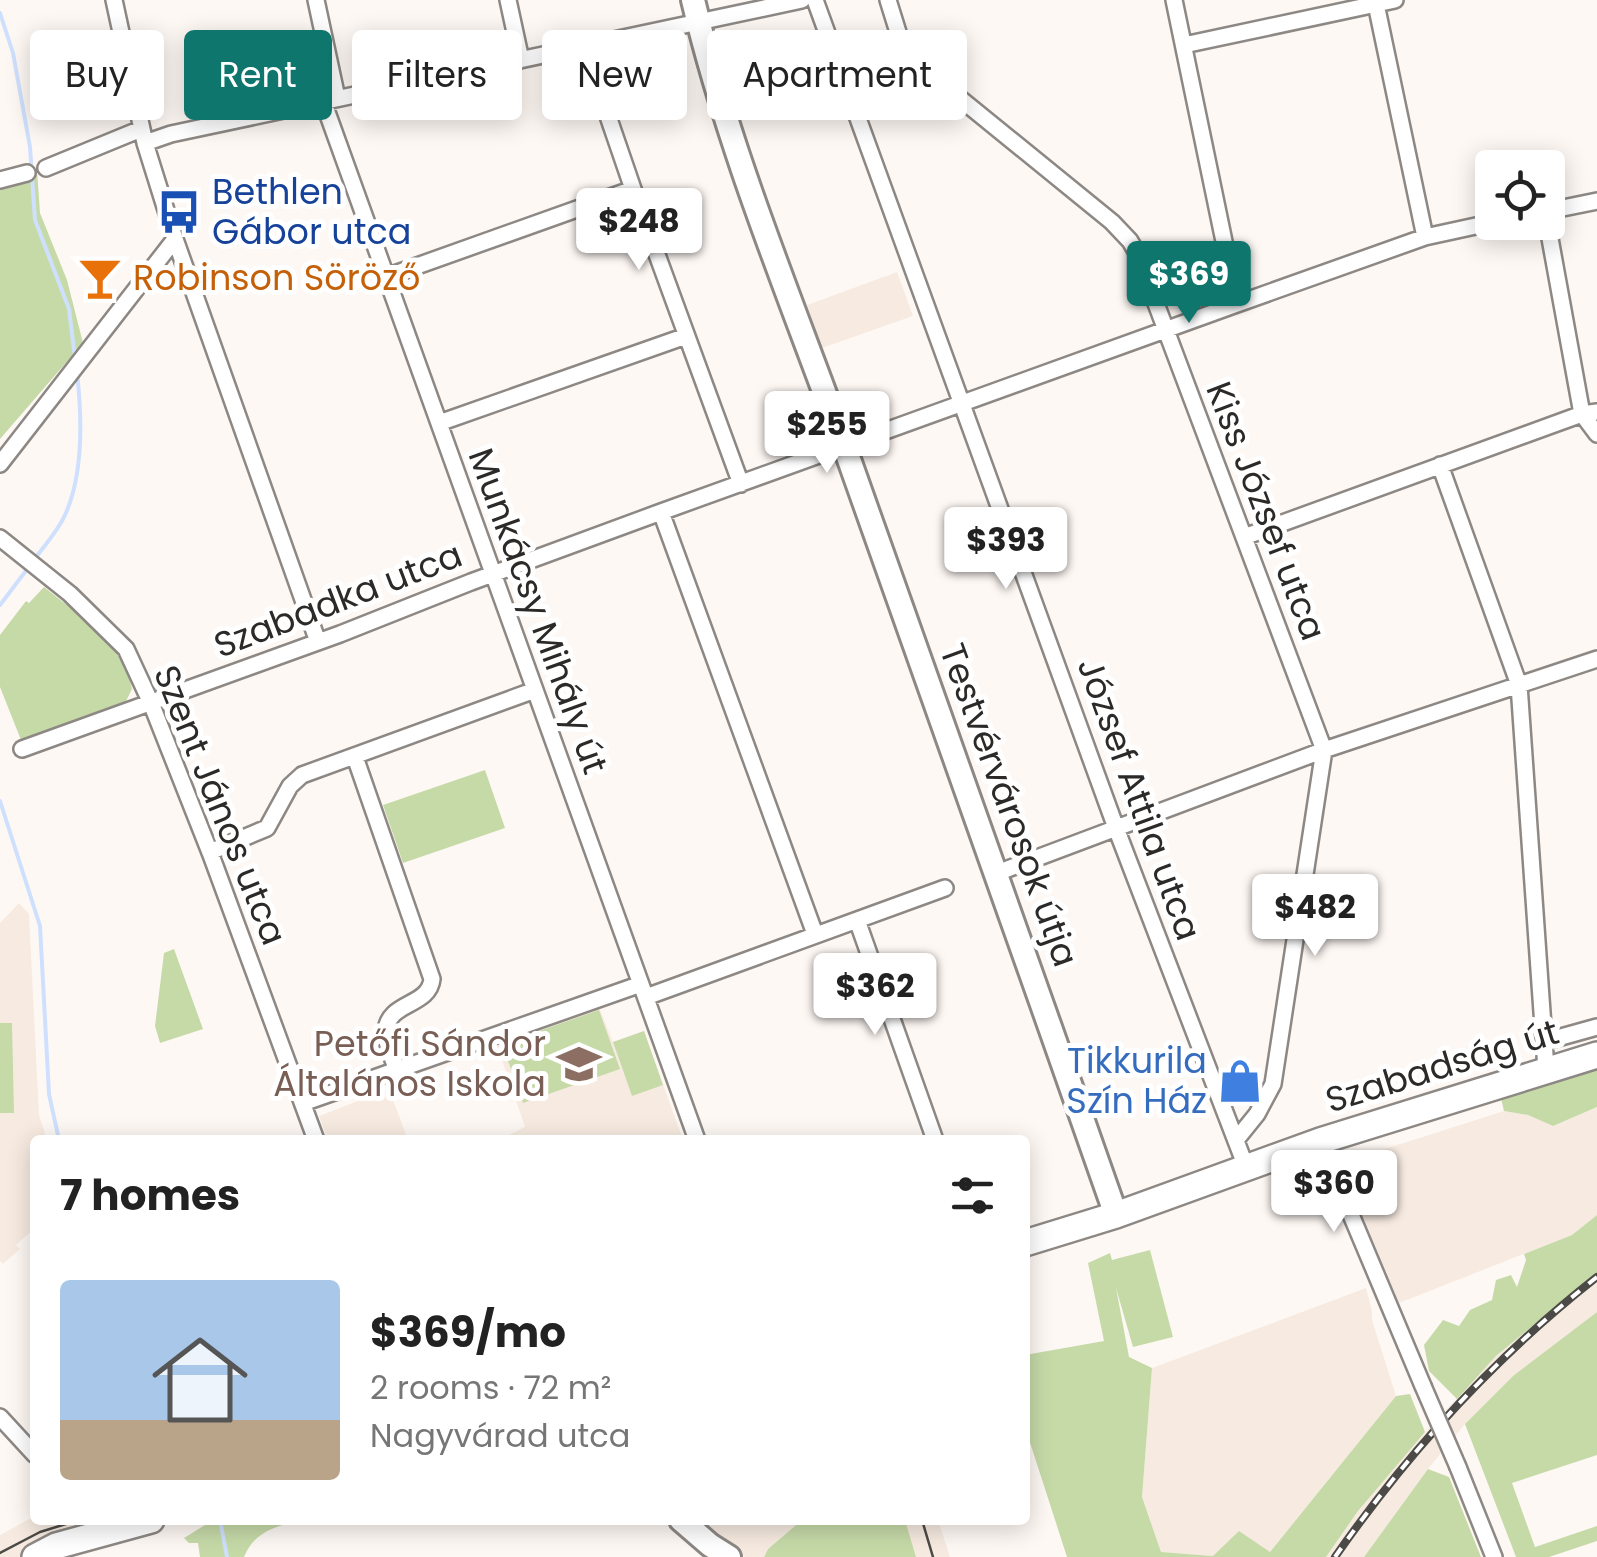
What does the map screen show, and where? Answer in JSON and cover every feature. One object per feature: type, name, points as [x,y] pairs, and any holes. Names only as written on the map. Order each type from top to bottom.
[{"type":"main road","name":"Szabadság út","points":[[1030,1241],[1320,1141],[1597,1055]]},
{"type":"main road","points":[[35,1557],[56,1546],[134,1525]]},
{"type":"main road","points":[[62,1557],[94,1537]]},
{"type":"street","points":[[114,0],[143,136],[175,239],[318,642]]},
{"type":"street","name":"Munkácsy Mihály út","points":[[316,0],[320,30]]},
{"type":"street","points":[[508,0],[514,30]]},
{"type":"street","points":[[635,30],[696,11],[802,0]]},
{"type":"street","name":"József Attila utca","points":[[815,0],[1116,828],[1246,1166]]},
{"type":"street","name":"Kiss József utca","points":[[888,0],[902,45],[914,61],[1112,222],[1130,241],[1145,269],[1324,750],[1273,1084],[1236,1140]]},
{"type":"street","points":[[1174,0],[1237,304]]},
{"type":"street","points":[[1184,45],[1395,0]]},
{"type":"street","points":[[1376,4],[1425,237]]},
{"type":"street","name":"Testvérvárosok útja","points":[[696,11],[708,61],[754,202],[1116,1214]]},
{"type":"street","name":"Munkácsy Mihály út","points":[[332,106],[386,277],[695,1135]]},
{"type":"street","points":[[46,168],[143,136],[236,120]]},
{"type":"street","points":[[609,120],[740,484]]},
{"type":"street","points":[[0,180],[27,173]]},
{"type":"street","points":[[386,277],[633,190]]},
{"type":"street","points":[[1565,208],[1597,201]]},
{"type":"street","name":"Szabadka utca","points":[[22,749],[1237,304],[1425,237],[1475,226]]},
{"type":"street","points":[[0,464],[175,239]]},
{"type":"street","points":[[1551,240],[1597,434]]},
{"type":"street","points":[[438,423],[686,336]]},
{"type":"street","points":[[1244,536],[1590,413]]},
{"type":"street","points":[[1440,465],[1519,685],[1546,1069]]},
{"type":"street","points":[[662,512],[815,934]]},
{"type":"street","name":"Szent János utca","points":[[0,538],[70,594],[126,650],[152,703],[210,852],[314,1135]]},
{"type":"street","points":[[997,873],[1324,750],[1597,659]]},
{"type":"street","points":[[210,852],[267,828],[297,778],[535,690]]},
{"type":"street","points":[[354,757],[432,979],[429,991],[402,1007],[386,1027],[397,1070]]},
{"type":"street","points":[[303,1104],[946,888]]},
{"type":"street","points":[[858,920],[933,1135]]},
{"type":"street","name":"Szabadság út","points":[[1542,1042],[1597,1027]]},
{"type":"street","points":[[1320,1141],[1494,1557]]},
{"type":"street","points":[[0,1417],[30,1450]]},
{"type":"street","points":[[688,1525],[729,1557]]},
{"type":"shaded area","points":[[897,272],[913,316],[822,348],[807,305]]},
{"type":"shaded area","points":[[19,903],[29,914],[39,1115],[45,1135],[30,1135],[30,1232],[16,1245],[20,1249],[3,1264],[0,1261],[0,923]]},
{"type":"shaded area","name":"Petőfi Sándor Általános Iskola","points":[[599,1007],[613,1042],[644,1031],[681,1135],[509,1135],[525,1127],[496,1043]]},
{"type":"shaded area","points":[[389,1089],[406,1135],[326,1135],[319,1116]]},
{"type":"shaded area","points":[[1597,1107],[1597,1215],[1572,1235],[1399,1303],[1345,1174],[1369,1154],[1504,1111],[1528,1115],[1553,1126]]},
{"type":"shaded area","points":[[1597,1273],[1597,1312],[1513,1376],[1465,1424],[1364,1557],[1326,1557],[1393,1467],[1496,1356]]},
{"type":"shaded area","points":[[1366,1288],[1396,1396],[1269,1553],[1213,1556],[1161,1552],[1142,1497],[1152,1368]]},
{"type":"shaded area","points":[[30,1519],[30,1525],[89,1525],[19,1557],[0,1557],[0,1535]]},
{"type":"shaded area","points":[[704,1525],[796,1525],[764,1557],[745,1557]]},
{"type":"shaded area","points":[[906,1525],[940,1525],[950,1557],[916,1557]]},
{"type":"green space","points":[[37,170],[40,213],[67,280],[83,343],[0,439],[0,181]]},
{"type":"green space","points":[[44,587],[109,644],[120,657],[132,689],[125,703],[21,740],[0,687],[0,635],[26,601],[29,603]]},
{"type":"green space","points":[[485,770],[505,828],[403,863],[383,805]]},
{"type":"green space","points":[[174,949],[203,1029],[160,1043],[155,1026],[164,953]]},
{"type":"green space","points":[[599,1010],[620,1069],[523,1103],[502,1044]]},
{"type":"green space","points":[[0,1023],[12,1023],[14,1113],[0,1113]]},
{"type":"green space","points":[[644,1031],[663,1085],[632,1096],[613,1042]]},
{"type":"green space","points":[[1597,1063],[1597,1107],[1553,1126],[1528,1115],[1504,1111],[1500,1094]]},
{"type":"green space","points":[[1597,1215],[1597,1273],[1496,1356],[1457,1399],[1429,1371],[1424,1345],[1443,1320],[1459,1326],[1470,1310],[1492,1300],[1496,1280],[1511,1275],[1517,1287],[1526,1260],[1524,1254],[1572,1235]]},
{"type":"green space","points":[[1150,1250],[1173,1337],[1133,1347],[1116,1288],[1129,1357],[1152,1368],[1142,1497],[1161,1552],[1213,1556],[1239,1531],[1270,1552],[1396,1396],[1410,1394],[1425,1432],[1358,1511],[1326,1557],[1067,1557],[1030,1442],[1030,1354],[1104,1341],[1088,1263],[1110,1253],[1112,1260]]},
{"type":"green space","points":[[1597,1312],[1597,1455],[1512,1483],[1535,1547],[1597,1526],[1597,1541],[1549,1557],[1516,1557],[1465,1424],[1513,1376]]},
{"type":"green space","points":[[1428,1469],[1449,1477],[1481,1557],[1364,1557]]},
{"type":"green space","points":[[205,1525],[284,1525],[260,1536],[244,1557],[200,1557],[198,1543],[189,1543],[184,1538]]},
{"type":"green space","points":[[796,1525],[906,1525],[916,1557],[764,1557]]},
{"type":"waterway","points":[[0,13],[13,53],[30,147],[35,220],[69,309],[75,358]]},
{"type":"waterway","points":[[33,561],[62,521],[76,481],[80,426],[77,373]]},
{"type":"waterway","points":[[0,605],[28,568]]},
{"type":"waterway","points":[[0,801],[40,926],[49,1094],[58,1135]]},
{"type":"waterway","points":[[221,1525],[227,1557]]},
{"type":"tram line","points":[[0,1553],[63,1525]]},
{"type":"tram line","points":[[923,1525],[933,1557]]},
{"type":"railway","points":[[1335,1557],[1393,1480],[1456,1407],[1523,1340],[1597,1277]]},
{"type":"place","name":"Bethlen Gábor utca","points":[[179,212]]},
{"type":"place","name":"Robinson Söröző","points":[[100,278]]},
{"type":"place","name":"Petőfi Sándor Általános Iskola","points":[[579,1064]]},
{"type":"place","name":"Tikkurila Szín Ház","points":[[1240,1081]]}]
